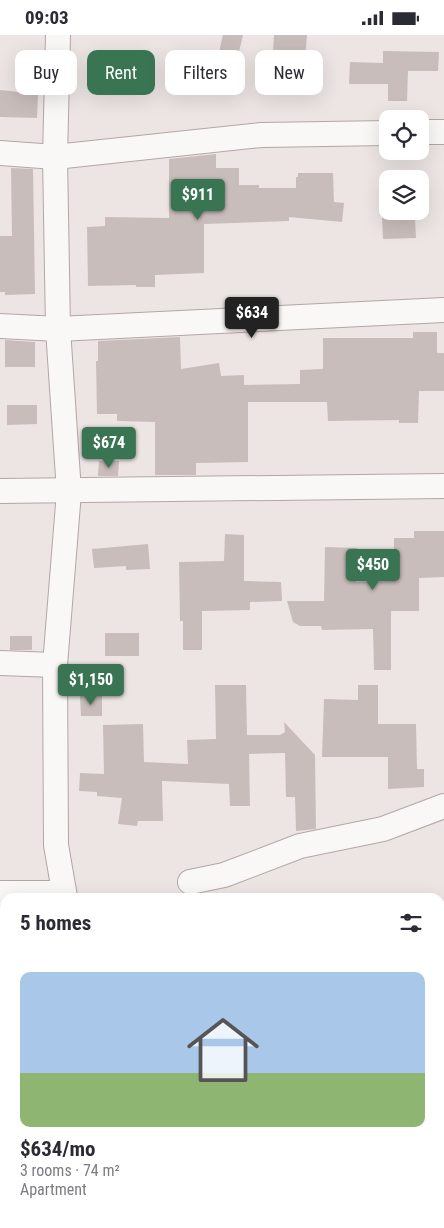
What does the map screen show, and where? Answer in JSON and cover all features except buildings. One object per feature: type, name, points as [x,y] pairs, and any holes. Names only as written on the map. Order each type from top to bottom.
[{"type":"street","points":[[58,35],[55,157],[58,329],[69,492],[55,665],[56,845],[65,893]]},
{"type":"street","points":[[429,132],[444,132]]},
{"type":"street","points":[[0,153],[55,157],[261,135],[379,133]]},
{"type":"street","points":[[0,326],[58,329],[444,310]]},
{"type":"street","points":[[0,491],[69,492],[444,487]]},
{"type":"street","points":[[0,663],[55,665]]},
{"type":"street","points":[[190,882],[224,875],[300,846],[383,829],[444,806]]}]
